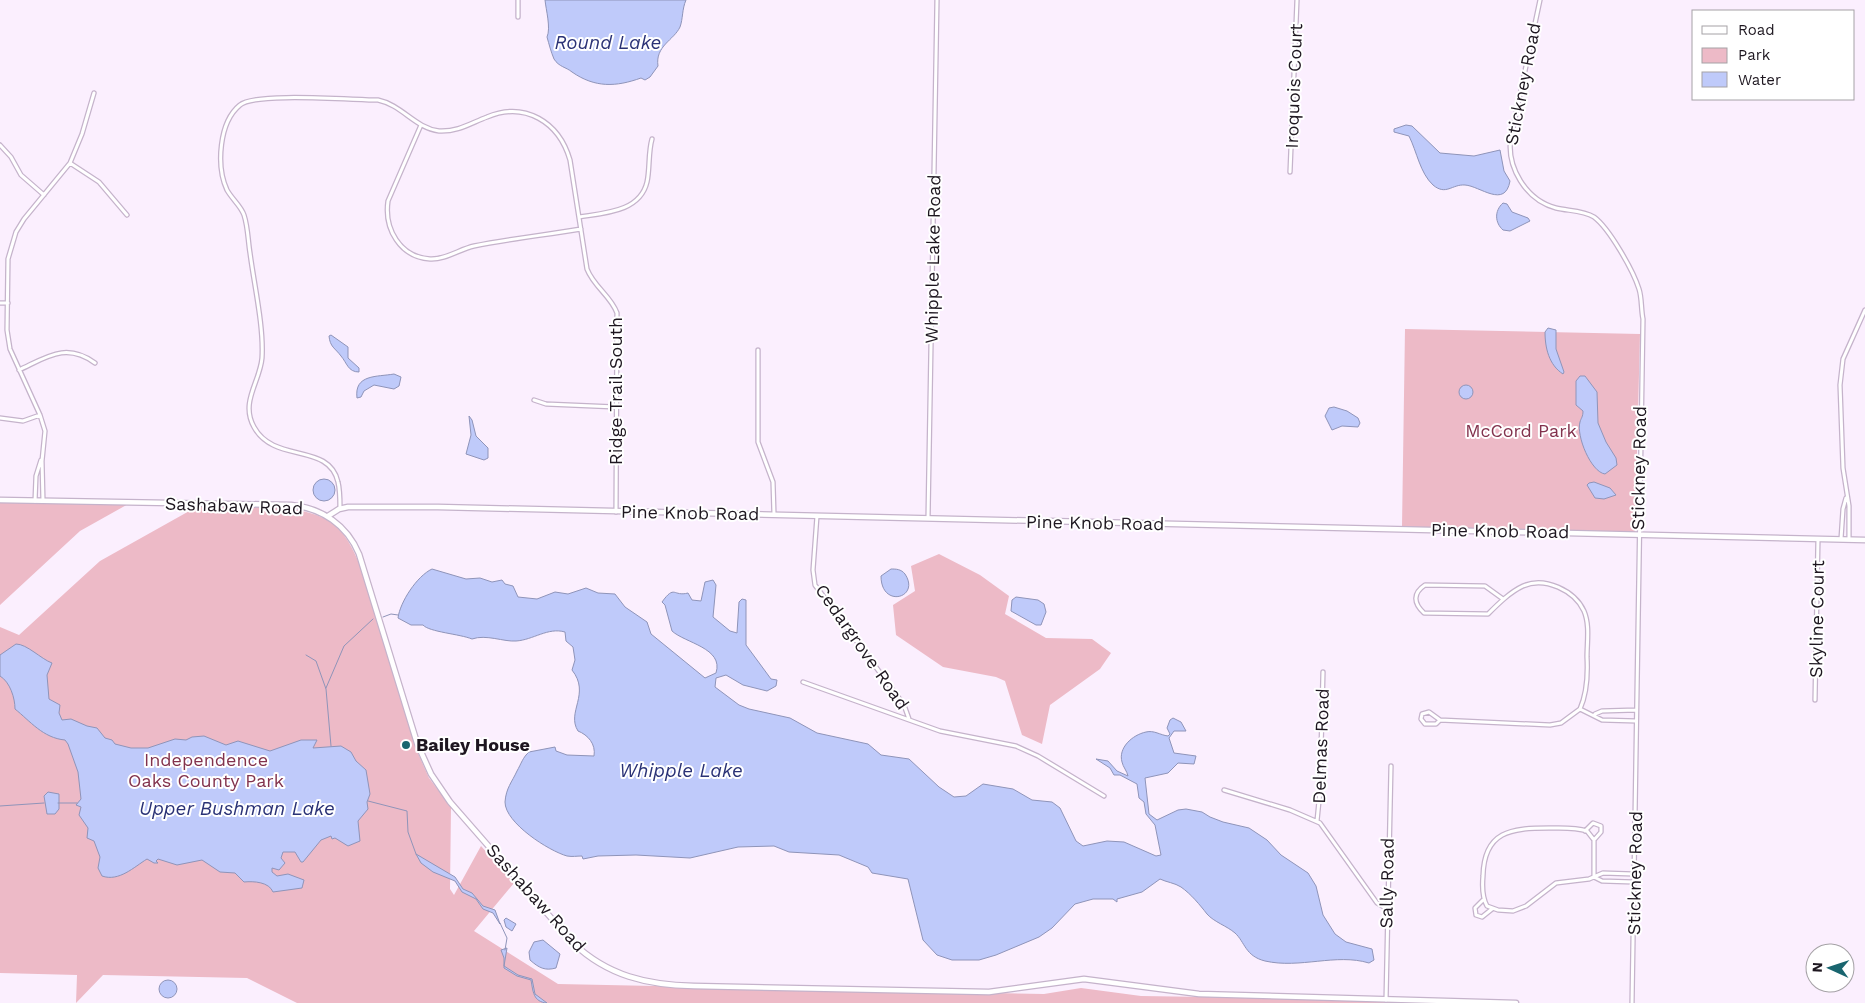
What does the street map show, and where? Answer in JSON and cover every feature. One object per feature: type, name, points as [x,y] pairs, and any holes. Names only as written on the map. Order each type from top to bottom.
[{"type":"main road","name":"Sashabaw Road","points":[[0,500],[291,505],[312,509],[328,516],[344,529],[358,551],[417,743],[437,785],[567,936],[588,956],[614,971],[646,982],[694,986],[989,992],[1078,979],[1200,994],[1516,1003]]},
{"type":"main road","name":"Pine Knob Road","points":[[340,508],[438,507],[774,514],[1865,540]]},
{"type":"main road","points":[[328,516],[340,508]]},
{"type":"street","points":[[518,0],[518,17]]},
{"type":"street","name":"Whipple Lake Road","points":[[928,518],[937,0]]},
{"type":"street","name":"Iroquois Court","points":[[1290,172],[1297,0]]},
{"type":"street","name":"Stickney Road","points":[[1540,0],[1511,136],[1510,157],[1523,184],[1536,198],[1556,208],[1583,213],[1595,218],[1626,261],[1639,290],[1643,332],[1638,535],[1637,796],[1633,874],[1632,1003]]},
{"type":"street","points":[[43,501],[43,454],[45,440],[40,415],[18,370],[8,339],[8,259],[16,232],[24,219],[70,163],[82,134],[94,93]]},
{"type":"street","points":[[340,508],[338,482],[330,467],[316,457],[281,450],[267,443],[256,431],[250,418],[249,401],[261,366],[262,350],[244,216],[229,194],[223,178],[224,132],[229,116],[242,103],[263,98],[378,100],[390,104],[420,125],[388,202],[387,209],[390,231],[405,249],[422,257],[435,259],[473,247],[581,229]]},
{"type":"street","name":"Ridge Trail South","points":[[420,125],[438,131],[458,129],[486,117],[509,112],[530,114],[545,122],[558,133],[567,148],[589,274],[611,300],[617,313],[616,512]]},
{"type":"street","points":[[579,217],[615,212],[636,201],[647,182],[648,154],[652,139]]},
{"type":"street","points":[[0,145],[11,156],[21,175],[44,195]]},
{"type":"street","points":[[70,163],[99,182],[127,215]]},
{"type":"street","points":[[0,303],[8,303]]},
{"type":"street","points":[[1849,539],[1849,506],[1843,468],[1840,385],[1843,359],[1865,310]]},
{"type":"street","points":[[758,350],[758,442],[773,482],[774,514]]},
{"type":"street","points":[[18,370],[51,355],[65,352],[78,353],[95,363]]},
{"type":"street","points":[[534,400],[546,404],[616,407]]},
{"type":"street","points":[[0,418],[23,420],[40,415]]},
{"type":"street","points":[[35,501],[36,476],[43,454]]},
{"type":"street","points":[[1841,539],[1843,509],[1847,498]]},
{"type":"street","name":"Cedargrove Road","points":[[817,516],[812,570],[815,585],[904,705],[909,719]]},
{"type":"street","name":"Skyline Court","points":[[1816,700],[1818,538]]},
{"type":"street","points":[[1440,720],[1436,724],[1424,724],[1421,720],[1422,714],[1429,712],[1440,720],[1550,724],[1561,723],[1580,709],[1587,678],[1588,627],[1584,612],[1566,590],[1539,583],[1524,585],[1503,599],[1488,614],[1424,612],[1417,606],[1415,597],[1419,589],[1426,585],[1485,586],[1503,599]]},
{"type":"street","name":"Delmas Road","points":[[1317,821],[1321,782],[1323,672]]},
{"type":"street","points":[[803,682],[940,731],[1016,746],[1038,756],[1104,796]]},
{"type":"street","points":[[1580,709],[1594,714],[1602,720],[1636,721]]},
{"type":"street","points":[[1594,714],[1602,711],[1636,710]]},
{"type":"street","points":[[1618,711],[1618,720]]},
{"type":"street","name":"Sally Road","points":[[1386,1000],[1391,766]]},
{"type":"street","points":[[1224,790],[1290,810],[1317,821],[1377,903],[1387,909]]},
{"type":"street","points":[[1585,831],[1593,823],[1601,826],[1601,832],[1594,840]]},
{"type":"street","points":[[1594,877],[1594,840],[1592,834],[1585,831],[1516,829],[1499,836],[1492,843],[1484,857],[1484,899],[1487,906],[1492,909],[1504,911],[1518,909],[1556,883],[1594,877],[1603,873],[1633,874]]},
{"type":"street","points":[[1594,877],[1602,881],[1633,882]]},
{"type":"street","points":[[1484,899],[1476,908],[1476,915],[1482,917],[1492,909]]},
{"type":"green space","name":"McCord Park","points":[[1405,329],[1640,334],[1635,532],[1402,527]]},
{"type":"green space","points":[[0,503],[130,503],[80,531],[0,605]]},
{"type":"green space","name":"Independence Oaks County Park","points":[[200,505],[288,508],[320,517],[338,528],[345,537],[359,563],[417,751],[429,778],[451,807],[450,889],[454,895],[481,846],[514,883],[474,931],[558,984],[1044,994],[1081,988],[1141,996],[1394,1000],[1394,1003],[297,1003],[247,978],[103,975],[76,1003],[77,975],[0,973],[0,627],[19,635],[100,561]]},
{"type":"green space","points":[[939,554],[980,575],[1009,596],[1005,614],[1046,638],[1092,639],[1111,653],[1100,669],[1050,705],[1042,744],[1022,735],[1005,681],[996,677],[943,667],[896,635],[893,605],[915,591],[911,566]]},
{"type":"water","name":"Round Lake","points":[[545,0],[686,0],[680,27],[659,53],[658,66],[650,77],[645,80],[641,78],[623,83],[606,84],[589,81],[556,62],[547,37],[548,24]]},
{"type":"water","points":[[1406,125],[1412,126],[1440,153],[1474,156],[1500,150],[1504,171],[1510,181],[1507,189],[1503,194],[1498,195],[1465,185],[1442,190],[1433,185],[1425,175],[1409,136],[1394,132],[1394,129]]},
{"type":"water","points":[[1503,203],[1507,204],[1512,212],[1528,218],[1530,221],[1510,231],[1503,230],[1498,224],[1497,213]]},
{"type":"water","points":[[1548,328],[1556,330],[1556,349],[1564,372],[1563,374],[1554,366],[1549,356],[1545,332]]},
{"type":"water","points":[[331,335],[348,347],[348,358],[359,368],[359,372],[350,369],[333,347],[330,343],[329,336]]},
{"type":"water","points":[[394,374],[401,377],[399,386],[394,389],[374,385],[364,391],[361,397],[357,398],[357,390],[363,381],[368,378]]},
{"type":"water","points":[[1580,376],[1585,376],[1597,392],[1598,423],[1606,442],[1616,458],[1617,465],[1605,474],[1595,467],[1582,444],[1579,428],[1583,411],[1576,405],[1576,381]]},
{"type":"water","points":[[1466,385],[1471,387],[1473,392],[1471,397],[1466,399],[1461,397],[1459,392],[1461,387]]},
{"type":"water","points":[[1334,407],[1347,411],[1358,418],[1360,423],[1358,427],[1342,426],[1332,430],[1325,416],[1329,408]]},
{"type":"water","points":[[469,416],[472,420],[476,436],[488,448],[488,458],[484,460],[466,454],[471,435]]},
{"type":"water","points":[[324,479],[332,482],[335,490],[332,498],[324,501],[316,498],[313,490],[316,482]]},
{"type":"water","points":[[1594,482],[1610,488],[1616,495],[1604,499],[1595,498],[1587,485]]},
{"type":"water","name":"Whipple Lake","points":[[432,569],[466,579],[480,578],[492,582],[502,580],[505,584],[513,586],[518,597],[537,599],[555,592],[568,594],[586,588],[598,593],[615,594],[625,607],[647,622],[651,634],[705,678],[716,673],[717,665],[714,658],[702,647],[672,631],[665,605],[662,602],[672,592],[688,593],[692,600],[701,601],[705,582],[713,580],[716,585],[713,617],[730,631],[737,633],[739,602],[742,599],[746,600],[746,645],[771,679],[777,680],[776,686],[767,691],[743,685],[726,675],[716,678],[715,687],[739,705],[790,718],[817,733],[868,744],[881,755],[909,759],[939,787],[954,797],[966,796],[983,784],[1013,789],[1032,800],[1052,802],[1060,808],[1076,841],[1083,846],[1107,841],[1124,842],[1156,856],[1161,855],[1155,825],[1146,814],[1144,802],[1139,798],[1137,784],[1120,775],[1114,775],[1110,768],[1096,759],[1108,761],[1117,771],[1128,776],[1121,757],[1127,743],[1136,736],[1146,732],[1168,736],[1170,734],[1167,728],[1170,720],[1173,718],[1181,722],[1186,731],[1174,731],[1169,738],[1174,753],[1196,756],[1194,764],[1178,763],[1168,773],[1145,778],[1149,814],[1157,820],[1178,810],[1186,809],[1202,812],[1223,822],[1249,828],[1267,840],[1281,855],[1308,873],[1316,886],[1323,915],[1335,934],[1346,942],[1372,949],[1374,960],[1369,963],[1356,960],[1331,960],[1278,963],[1258,959],[1249,952],[1235,933],[1210,917],[1185,890],[1176,884],[1160,879],[1142,892],[1117,899],[1117,902],[1113,899],[1093,899],[1075,904],[1052,928],[1039,937],[996,955],[979,960],[952,960],[937,955],[923,940],[908,879],[872,873],[868,867],[839,855],[789,852],[774,846],[738,847],[690,858],[636,855],[598,856],[583,859],[582,856],[569,856],[559,853],[539,842],[520,827],[512,819],[505,802],[510,785],[529,752],[555,747],[556,751],[567,755],[594,756],[594,748],[590,740],[578,731],[575,724],[579,687],[572,670],[575,660],[573,647],[566,641],[565,632],[559,631],[547,632],[516,641],[483,637],[472,639],[423,625],[411,625],[398,618],[410,590],[426,572]]},
{"type":"water","points":[[891,569],[897,569],[905,574],[909,582],[908,589],[904,594],[893,596],[887,593],[883,586],[881,576]]},
{"type":"water","points":[[1016,597],[1038,600],[1044,604],[1046,612],[1041,625],[1036,625],[1011,611],[1012,600]]},
{"type":"water","name":"Upper Bushman Lake","points":[[16,644],[25,646],[52,663],[47,675],[49,699],[60,705],[59,713],[62,720],[71,719],[97,728],[105,738],[112,740],[115,744],[131,748],[148,748],[175,739],[186,740],[192,737],[204,736],[226,745],[238,741],[270,751],[301,740],[317,740],[313,748],[341,746],[351,752],[356,761],[366,770],[370,794],[367,802],[368,809],[358,821],[360,841],[348,846],[335,838],[332,839],[331,836],[321,840],[303,862],[301,862],[295,852],[283,852],[281,858],[285,863],[279,870],[272,868],[272,872],[277,876],[288,874],[304,880],[302,888],[273,892],[265,884],[244,882],[235,873],[220,872],[202,860],[177,865],[158,859],[156,861],[158,863],[154,863],[147,859],[120,875],[114,877],[102,876],[98,868],[100,857],[94,841],[87,838],[88,828],[79,815],[81,807],[76,805],[81,799],[78,772],[68,744],[65,740],[57,739],[43,732],[15,709],[14,700],[7,682],[0,676],[0,655]]},
{"type":"water","points":[[48,792],[59,794],[59,809],[55,814],[47,814],[44,796]]},
{"type":"water","points":[[416,854],[455,877],[463,889],[472,893],[483,906],[495,910],[500,924],[493,913],[483,909],[476,899],[462,892],[455,881],[433,872],[421,863]]},
{"type":"water","points":[[506,918],[516,924],[512,931],[506,927],[504,920]]},
{"type":"water","points":[[543,940],[560,954],[556,968],[542,968],[530,960],[529,952],[534,942]]},
{"type":"water","points":[[507,948],[504,966],[501,950]]},
{"type":"water","points":[[504,966],[518,975],[532,979],[535,994],[547,1003],[536,998],[531,980],[517,976],[504,968]]},
{"type":"water","points":[[164,980],[172,980],[177,985],[175,996],[164,998],[159,993],[159,985]]},
{"type":"waterway","points":[[383,617],[391,614],[398,615]]},
{"type":"waterway","points":[[326,688],[344,646],[373,619]]},
{"type":"waterway","points":[[306,655],[316,661],[326,689],[331,746]]},
{"type":"waterway","points":[[368,801],[407,811],[408,832],[416,854]]},
{"type":"waterway","points":[[0,806],[44,803]]},
{"type":"waterway","points":[[58,803],[77,803]]},
{"type":"waterway","points":[[500,923],[507,938],[505,950]]},
{"type":"place","name":"Bailey House","points":[[406,745]]}]
